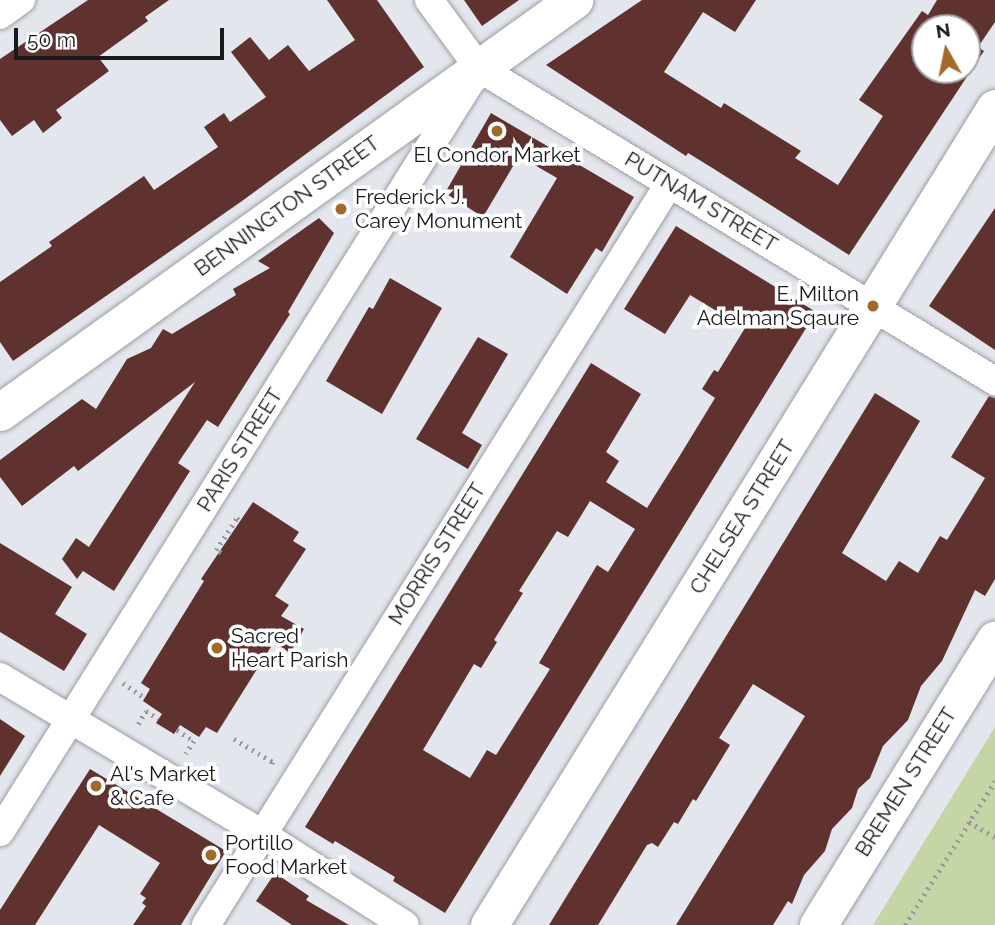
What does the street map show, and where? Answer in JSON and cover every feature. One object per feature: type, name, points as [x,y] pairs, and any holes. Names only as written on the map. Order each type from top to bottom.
[{"type":"main road","name":"BENNINGTON STREET","points":[[0,412],[574,0]]},
{"type":"main road","name":"CHELSEA STREET","points":[[489,925],[995,108]]},
{"type":"main road","name":"BREMEN STREET","points":[[818,925],[995,639]]},
{"type":"street","points":[[0,15],[21,0]]},
{"type":"street","name":"PUTNAM STREET","points":[[429,0],[479,68],[995,381]]},
{"type":"street","name":"PARIS STREET","points":[[0,832],[479,68]]},
{"type":"street","name":"MORRIS STREET","points":[[206,925],[670,184]]},
{"type":"street","points":[[0,677],[262,834],[405,925]]},
{"type":"path","points":[[221,553],[216,550],[237,518],[241,522]]},
{"type":"path","points":[[122,683],[145,698]]},
{"type":"path","points":[[138,724],[146,711],[159,719]]},
{"type":"path","points":[[177,730],[194,741],[186,754]]},
{"type":"path","points":[[234,738],[273,762],[267,774]]},
{"type":"path","points":[[905,925],[995,781]]},
{"type":"path","points":[[970,822],[995,837]]},
{"type":"green space","points":[[995,727],[995,925],[873,925]]},
{"type":"building","points":[[88,0],[169,0],[145,17],[148,21],[98,57],[109,71],[56,110],[62,118],[43,133],[34,120],[12,136],[0,120],[0,59]]},
{"type":"building","points":[[327,0],[377,0],[424,67],[242,201],[13,361],[0,342],[0,282],[52,246],[49,242],[144,176],[154,190],[218,147],[204,127],[224,113],[230,122],[266,97],[231,52],[250,37],[269,60],[288,45],[309,71],[355,40]]},
{"type":"building","points":[[464,0],[519,0],[482,26]]},
{"type":"building","points":[[642,0],[756,0],[735,32],[703,12],[664,72],[721,108],[724,103],[801,151],[795,158],[838,185],[883,116],[859,100],[911,27],[911,84],[962,84],[849,255],[688,153],[686,156],[546,65]]},
{"type":"building","points":[[937,0],[995,0],[995,22],[981,43],[981,14],[929,14]]},
{"type":"building","points":[[491,113],[634,197],[602,252],[596,248],[567,294],[510,257],[557,178],[519,156],[483,217],[445,193]]},
{"type":"building","points":[[995,208],[995,350],[929,306]]},
{"type":"building","points":[[319,218],[334,233],[288,312],[290,314],[218,427],[207,420],[178,463],[190,471],[114,591],[83,571],[77,579],[62,559],[76,538],[89,547],[195,382],[78,471],[74,466],[22,506],[0,477],[0,460],[82,399],[96,409],[127,359],[151,348],[163,329],[172,334],[236,295],[233,289],[270,268],[258,261]]},
{"type":"building","points":[[676,226],[816,312],[445,913],[393,881],[395,877],[335,841],[333,844],[305,827],[591,363],[641,394],[606,452],[619,461],[606,482],[647,508],[679,457],[715,398],[702,389],[714,370],[718,372],[745,328],[690,295],[665,334],[624,309]],"holes":[[[590,501],[635,529],[608,572],[597,565],[539,663],[550,669],[496,755],[487,750],[470,778],[423,750],[474,664],[481,668],[497,642],[494,640],[523,593],[519,591],[557,531],[568,537]]]},
{"type":"building","points":[[390,278],[442,308],[382,414],[326,381],[369,307],[373,309]]},
{"type":"building","points":[[478,337],[508,354],[462,433],[482,445],[468,469],[416,439]]},
{"type":"building","points":[[875,393],[920,421],[842,553],[886,581],[899,561],[918,573],[940,536],[947,540],[985,478],[951,457],[989,396],[995,398],[995,579],[985,596],[975,590],[942,661],[921,686],[908,720],[883,746],[870,778],[858,789],[852,808],[832,829],[825,851],[804,875],[792,904],[788,901],[773,925],[676,925],[805,716],[753,684],[719,738],[730,745],[696,801],[693,799],[678,824],[674,822],[658,847],[652,843],[647,845],[598,925],[549,925]]},
{"type":"building","name":"Sacred Heart Parish","points":[[253,502],[299,532],[293,541],[306,549],[275,596],[289,605],[281,616],[304,629],[290,653],[274,642],[217,733],[206,727],[199,737],[180,725],[174,734],[156,723],[162,714],[143,701],[150,689],[141,683],[204,581],[201,579]]},
{"type":"building","points":[[0,543],[72,587],[55,614],[87,634],[64,671],[0,632]]},
{"type":"building","points":[[0,719],[25,736],[0,776]]},
{"type":"building","points":[[90,769],[226,851],[181,925],[133,925],[146,906],[142,903],[146,898],[140,894],[160,863],[99,825],[35,925],[0,925],[0,910]]},
{"type":"building","points":[[275,873],[309,896],[306,900],[349,925],[292,925],[256,901]]},
{"type":"place","name":"El Condor Market","points":[[497,131]]},
{"type":"place","name":"Frederick J. Carey Monument","points":[[341,209]]},
{"type":"place","name":"E. Milton Adelman Sqaure","points":[[873,306]]},
{"type":"place","name":"Sacred Heart Parish","points":[[217,648]]},
{"type":"place","name":"Al's Market & Cafe","points":[[96,786]]},
{"type":"place","name":"Portillo Food Market","points":[[211,855]]}]
